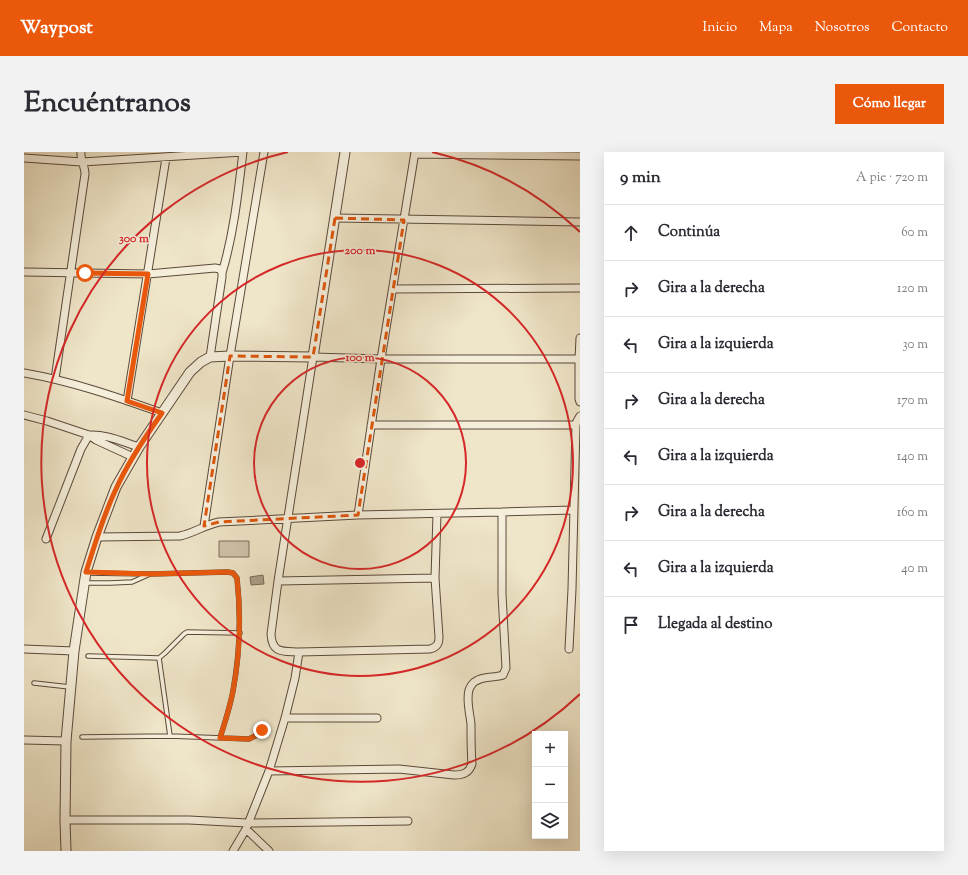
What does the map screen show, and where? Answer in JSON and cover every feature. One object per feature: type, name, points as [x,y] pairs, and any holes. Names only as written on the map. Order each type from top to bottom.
[{"type":"street","points":[[55,379],[85,174],[85,168],[80,152]]},
{"type":"street","points":[[24,158],[82,162],[244,152],[234,227],[222,272],[210,357]]},
{"type":"street","points":[[204,526],[230,356],[264,152]]},
{"type":"street","points":[[345,152],[314,357],[287,519],[271,634],[273,646],[282,652],[435,648],[438,645],[439,637],[435,578],[437,514]]},
{"type":"street","points":[[358,516],[381,359],[415,153],[580,156]]},
{"type":"street","points":[[127,401],[166,158]]},
{"type":"street","points":[[335,218],[580,222]]},
{"type":"street","points":[[24,272],[148,274],[214,268],[220,269],[222,272]]},
{"type":"street","points":[[393,289],[580,288]]},
{"type":"street","points":[[580,338],[580,402]]},
{"type":"street","points":[[66,851],[66,742],[74,651],[86,572],[116,487],[139,447],[190,372],[201,362],[210,357],[230,356],[381,359],[579,359]]},
{"type":"street","points":[[24,373],[55,379],[162,413]]},
{"type":"street","points":[[24,416],[47,421],[89,435],[102,436],[139,447]]},
{"type":"street","points":[[569,649],[576,425],[580,416]]},
{"type":"street","points":[[371,424],[576,425]]},
{"type":"street","points":[[89,435],[96,440],[133,457]]},
{"type":"street","points":[[46,539],[81,449],[89,435]]},
{"type":"street","points":[[97,538],[180,536],[188,534],[210,523],[219,522],[358,516],[574,510]]},
{"type":"street","points":[[269,771],[399,769],[461,775],[470,770],[472,764],[471,725],[468,696],[469,690],[475,681],[500,677],[503,675],[506,668],[502,594],[502,512]]},
{"type":"street","points":[[278,581],[435,578]]},
{"type":"street","points":[[24,649],[74,651]]},
{"type":"street","points":[[233,851],[247,826],[269,771],[285,718],[299,652]]},
{"type":"street","points":[[285,718],[377,718]]},
{"type":"street","points":[[24,740],[66,742]]},
{"type":"street","points":[[65,820],[189,820],[247,826],[408,821]]},
{"type":"street","points":[[247,826],[269,851]]},
{"type":"lane","points":[[86,572],[150,574],[233,573],[237,578],[240,633],[233,690],[220,738]]},
{"type":"lane","points":[[85,583],[132,582],[150,574]]},
{"type":"lane","points":[[88,656],[159,658],[187,632],[240,633]]},
{"type":"lane","points":[[159,658],[170,736]]},
{"type":"lane","points":[[34,683],[70,687]]},
{"type":"lane","points":[[82,737],[170,736],[249,739],[262,730]]},
{"type":"highlighted area","points":[[335,218],[404,220],[358,515],[219,522],[204,526],[230,356],[313,357]]},
{"type":"shaded area","points":[[219,541],[249,541],[249,557],[219,557]]},
{"type":"shaded area","points":[[263,575],[264,584],[251,585],[250,577]]},
{"type":"route","points":[[85,273],[148,274],[127,401],[162,413],[139,447],[116,487],[105,514],[86,572],[150,574],[233,573],[237,578],[240,633],[233,690],[220,738],[249,739],[262,730]]}]
